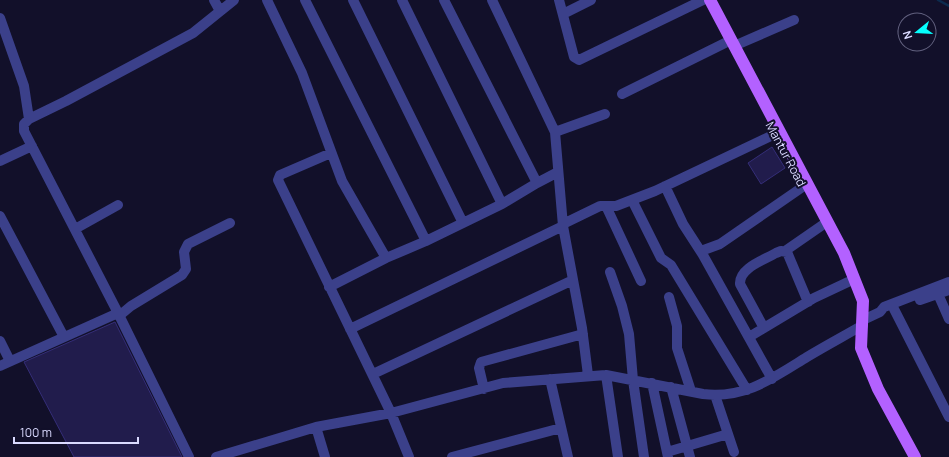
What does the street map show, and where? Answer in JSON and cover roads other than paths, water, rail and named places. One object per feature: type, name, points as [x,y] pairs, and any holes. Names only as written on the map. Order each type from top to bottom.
[{"type":"main road","name":"Mantur Road","points":[[703,0],[730,44],[838,240],[863,301],[861,348],[878,389],[915,457]]},
{"type":"main road","name":"Mantur Road","points":[[710,0],[730,44],[775,134],[824,224],[862,318]]},
{"type":"street","points":[[214,0],[220,11]]},
{"type":"street","points":[[189,457],[119,314],[24,131],[24,124],[29,119],[66,101],[193,33],[234,0]]},
{"type":"street","points":[[267,0],[302,73],[342,181],[386,258]]},
{"type":"street","points":[[305,0],[426,240]]},
{"type":"street","points":[[353,0],[463,223]]},
{"type":"street","points":[[402,0],[502,204]]},
{"type":"street","points":[[444,0],[537,183]]},
{"type":"street","points":[[492,0],[555,132],[563,225],[583,334],[588,376]]},
{"type":"street","points":[[559,0],[574,57],[579,60],[703,0]]},
{"type":"street","points":[[563,14],[591,0]]},
{"type":"street","points":[[0,18],[24,86],[29,119]]},
{"type":"street","points":[[622,94],[730,44],[794,20]]},
{"type":"street","points":[[555,132],[605,114]]},
{"type":"street","points":[[350,329],[600,206],[616,206],[632,200],[775,134]]},
{"type":"street","points":[[0,161],[32,146]]},
{"type":"street","points":[[331,153],[280,175],[278,180],[329,287],[373,374],[409,457]]},
{"type":"street","points":[[329,287],[386,258],[502,204],[558,172]]},
{"type":"street","points":[[665,186],[683,224],[701,251],[772,379]]},
{"type":"street","points":[[701,251],[720,244],[804,186]]},
{"type":"street","points":[[632,200],[660,258],[670,265],[747,390]]},
{"type":"street","points":[[74,229],[118,205]]},
{"type":"street","points":[[606,206],[641,281]]},
{"type":"street","points":[[0,216],[64,337]]},
{"type":"street","points":[[0,366],[119,314],[182,275],[186,270],[187,263],[184,252],[188,244],[230,223]]},
{"type":"street","points":[[764,328],[742,288],[740,280],[747,270],[776,253],[785,251],[824,224]]},
{"type":"street","points":[[785,251],[789,255],[808,302]]},
{"type":"street","points":[[610,272],[630,334],[633,380],[644,457]]},
{"type":"street","points":[[373,374],[573,280]]},
{"type":"street","points":[[748,337],[808,302],[848,282]]},
{"type":"street","points":[[880,312],[884,307],[949,282]]},
{"type":"street","points":[[216,457],[316,427],[391,413],[503,383],[550,378],[606,375],[715,395],[736,394],[772,379],[862,318],[880,312],[886,312],[949,290]]},
{"type":"street","points":[[938,294],[949,319]]},
{"type":"street","points":[[669,297],[677,326],[677,348],[691,391]]},
{"type":"street","points":[[894,309],[949,417]]},
{"type":"street","points":[[484,389],[479,368],[481,362],[583,334]]},
{"type":"street","points":[[0,341],[10,361]]},
{"type":"street","points":[[606,375],[618,457]]},
{"type":"street","points":[[550,378],[568,457]]},
{"type":"street","points":[[652,384],[668,454],[687,446],[728,434]]},
{"type":"street","points":[[671,387],[690,457]]},
{"type":"street","points":[[715,395],[734,452]]},
{"type":"street","points":[[316,427],[324,457]]},
{"type":"street","points":[[452,457],[561,428]]},
{"type":"waterway","points":[[938,0],[949,6]]}]
